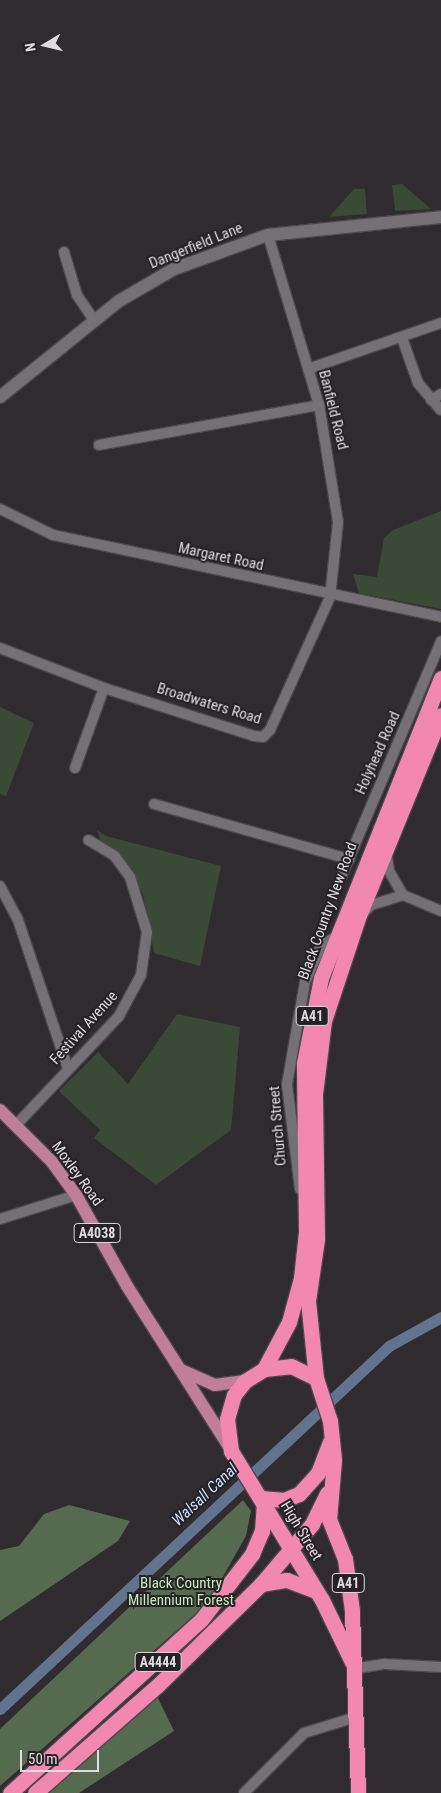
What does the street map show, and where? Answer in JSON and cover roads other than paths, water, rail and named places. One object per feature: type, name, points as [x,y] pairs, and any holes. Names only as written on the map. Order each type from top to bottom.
[{"type":"highway","name":"Black Country New Road","points":[[264,1370],[289,1322],[306,1232],[304,1063],[311,1020],[334,938],[441,678]]},
{"type":"highway","name":"Black Country New Road","points":[[319,1383],[308,1328],[318,1204],[317,1063],[328,1005],[358,918],[441,715]]},
{"type":"highway","name":"A41","points":[[259,1496],[231,1450],[227,1419],[234,1395],[245,1381],[264,1370],[292,1366],[319,1383],[331,1427],[331,1485]]},
{"type":"highway","points":[[259,1496],[284,1500],[307,1487],[325,1460],[331,1427]]},
{"type":"highway","name":"A4444","points":[[35,1793],[157,1686],[261,1584],[312,1524],[331,1485]]},
{"type":"highway","name":"High Street","points":[[331,1485],[328,1519],[345,1559],[355,1648],[352,1666],[353,1718],[358,1793]]},
{"type":"highway","name":"A4444","points":[[10,1793],[201,1620],[252,1554],[262,1531],[259,1496]]},
{"type":"highway","name":"High Street","points":[[259,1496],[319,1596],[352,1666]]},
{"type":"highway","points":[[261,1584],[287,1580],[319,1596],[341,1597],[349,1586]]},
{"type":"main road","name":"Moxley Road","points":[[0,1110],[17,1124],[76,1194],[178,1368],[231,1450]]},
{"type":"main road","points":[[178,1368],[215,1385],[245,1381]]},
{"type":"street","name":"Dangerfield Lane","points":[[0,397],[94,320],[148,282],[268,235],[441,216]]},
{"type":"street","name":"Banfield Road","points":[[268,235],[319,405],[337,504],[330,597]]},
{"type":"street","points":[[64,252],[77,295],[94,320]]},
{"type":"street","points":[[308,369],[441,323]]},
{"type":"street","points":[[402,338],[418,383],[441,410]]},
{"type":"street","points":[[431,400],[441,394]]},
{"type":"street","points":[[100,445],[319,405]]},
{"type":"street","name":"Margaret Road","points":[[0,509],[53,536],[330,597],[441,618]]},
{"type":"street","name":"Broadwaters Road","points":[[0,648],[104,688],[263,737],[330,597]]},
{"type":"street","name":"Holyhead Road","points":[[341,877],[441,641]]},
{"type":"street","points":[[75,768],[104,688]]},
{"type":"street","points":[[154,804],[349,859]]},
{"type":"street","name":"Festival Avenue","points":[[17,1124],[132,997],[141,975],[147,932],[124,866],[88,840]]},
{"type":"street","points":[[386,848],[389,871],[403,896]]},
{"type":"street","points":[[0,886],[18,920],[68,1069]]},
{"type":"street","points":[[358,918],[371,904],[403,896],[441,911]]},
{"type":"street","points":[[0,1219],[76,1194]]},
{"type":"street","points":[[352,1666],[385,1664],[403,1668],[441,1667]]},
{"type":"street","points":[[242,1792],[304,1733],[353,1718]]},
{"type":"waterway","name":"Walsall Canal","points":[[0,1709],[389,1346],[441,1317]]},
{"type":"park label","name":"Black Country Millennium Forest","points":[[181,1592]]}]
